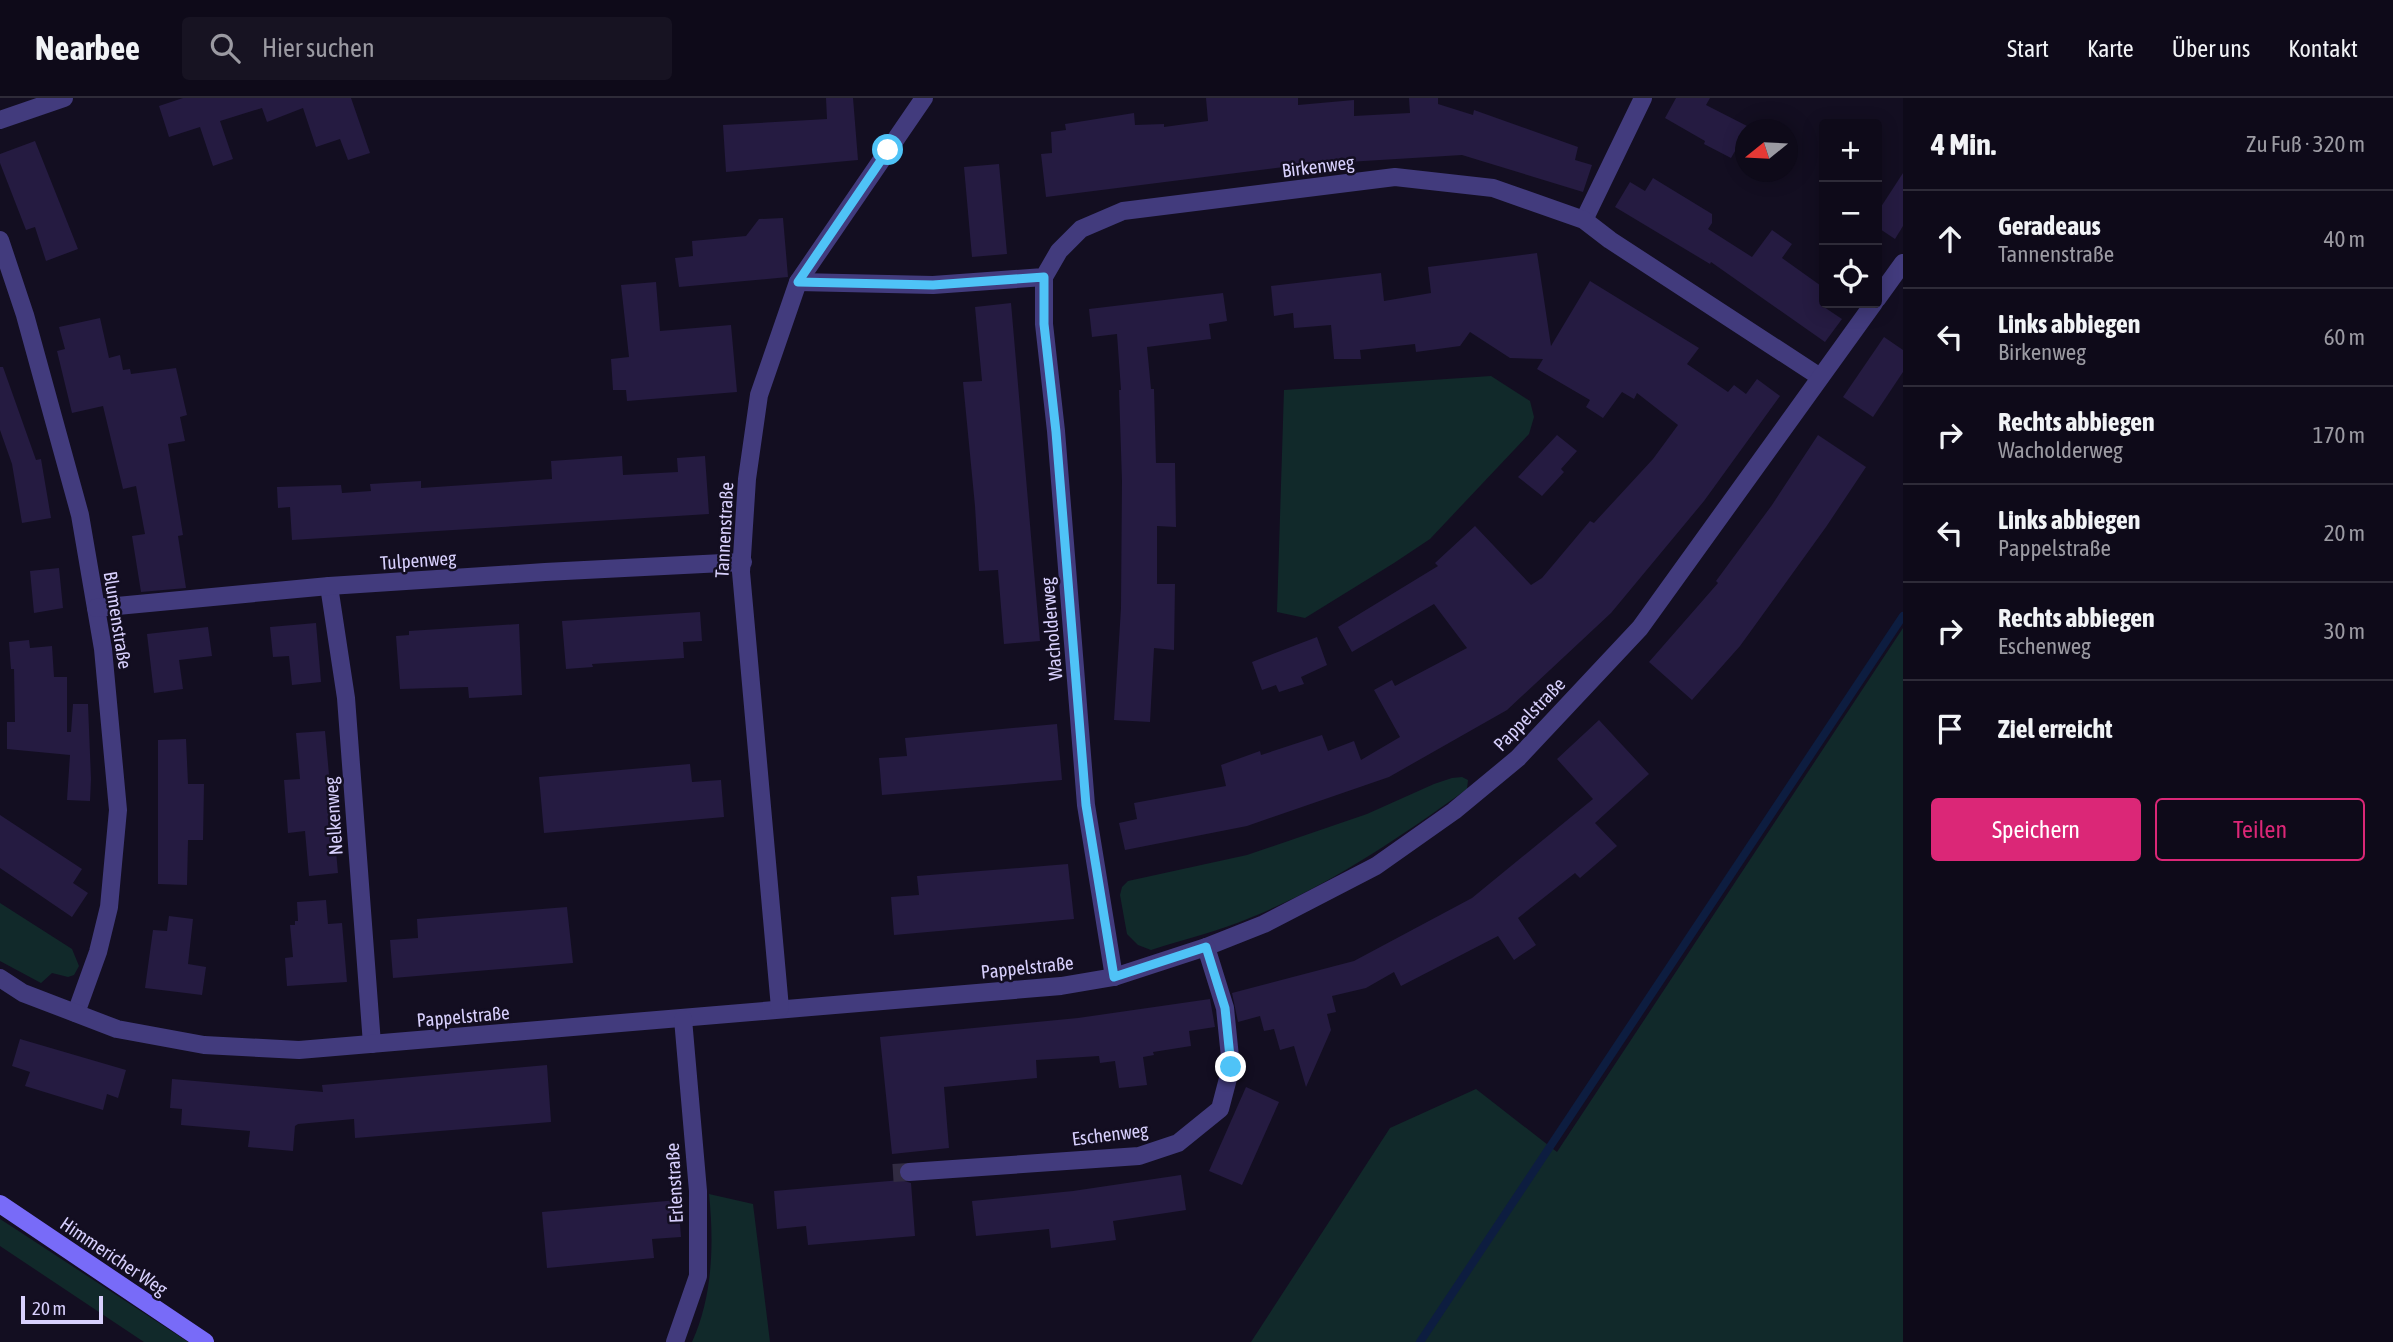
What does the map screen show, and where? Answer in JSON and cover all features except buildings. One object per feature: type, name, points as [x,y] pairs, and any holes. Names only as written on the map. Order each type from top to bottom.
[{"type":"street","points":[[0,120],[64,98]]},
{"type":"street","name":"Tannenstraße","points":[[780,1008],[742,585],[747,479],[759,396],[798,282],[924,98]]},
{"type":"street","points":[[1584,220],[1643,98]]},
{"type":"street","name":"Birkenweg","points":[[1044,277],[1059,251],[1080,229],[1123,211],[1395,177],[1493,188],[1584,220],[1610,240],[1820,377]]},
{"type":"street","name":"Blumenstraße","points":[[0,240],[25,315],[80,515],[103,649],[118,810],[109,907],[98,952],[76,1013]]},
{"type":"street","name":"Pappelstraße","points":[[1882,292],[1903,263]]},
{"type":"street","points":[[798,282],[933,285],[1044,277]]},
{"type":"street","name":"Wacholderweg","points":[[1044,277],[1044,324],[1056,432],[1086,805],[1114,977]]},
{"type":"street","name":"Pappelstraße","points":[[0,978],[23,993],[117,1029],[204,1045],[299,1050],[1061,986],[1114,977],[1206,947],[1264,924],[1377,866],[1454,811],[1518,758],[1640,628],[1870,308]]},
{"type":"street","name":"Tulpenweg","points":[[96,608],[330,586],[743,562]]},
{"type":"street","name":"Nelkenweg","points":[[330,586],[346,698],[372,1044]]},
{"type":"street","name":"Eschenweg","points":[[909,1172],[1139,1156],[1178,1143],[1220,1109],[1231,1067],[1225,1008],[1206,947]]},
{"type":"street","name":"Erlenstraße","points":[[675,1342],[698,1276],[698,1191],[683,1019]]},
{"type":"street","name":"Himmericher Weg","points":[[0,1204],[205,1342]]},
{"type":"green space","points":[[1491,376],[1530,401],[1534,417],[1529,434],[1430,539],[1305,618],[1277,612],[1284,390]]},
{"type":"green space","points":[[1903,628],[1903,1342],[1251,1342],[1390,1128],[1476,1089],[1557,1152]]},
{"type":"green space","points":[[1462,777],[1468,780],[1467,789],[1390,843],[1281,904],[1227,927],[1151,950],[1138,945],[1127,934],[1120,895],[1122,887],[1128,881],[1247,855],[1367,814],[1434,784]]},
{"type":"green space","points":[[0,903],[72,949],[79,966],[74,975],[68,977],[52,973],[41,983],[0,961]]},
{"type":"green space","points":[[709,1194],[753,1204],[770,1342],[692,1342],[708,1288],[711,1250]]},
{"type":"green space","points":[[0,1219],[188,1342],[144,1342],[0,1246]]},
{"type":"waterway","points":[[1420,1342],[1903,616]]},
{"type":"tunnel","points":[[893,1173],[909,1172]]},
{"type":"route","points":[[888,150],[798,282],[933,285],[1044,277],[1044,324],[1056,432],[1086,805],[1114,977],[1206,947],[1225,1008],[1231,1067]]}]
